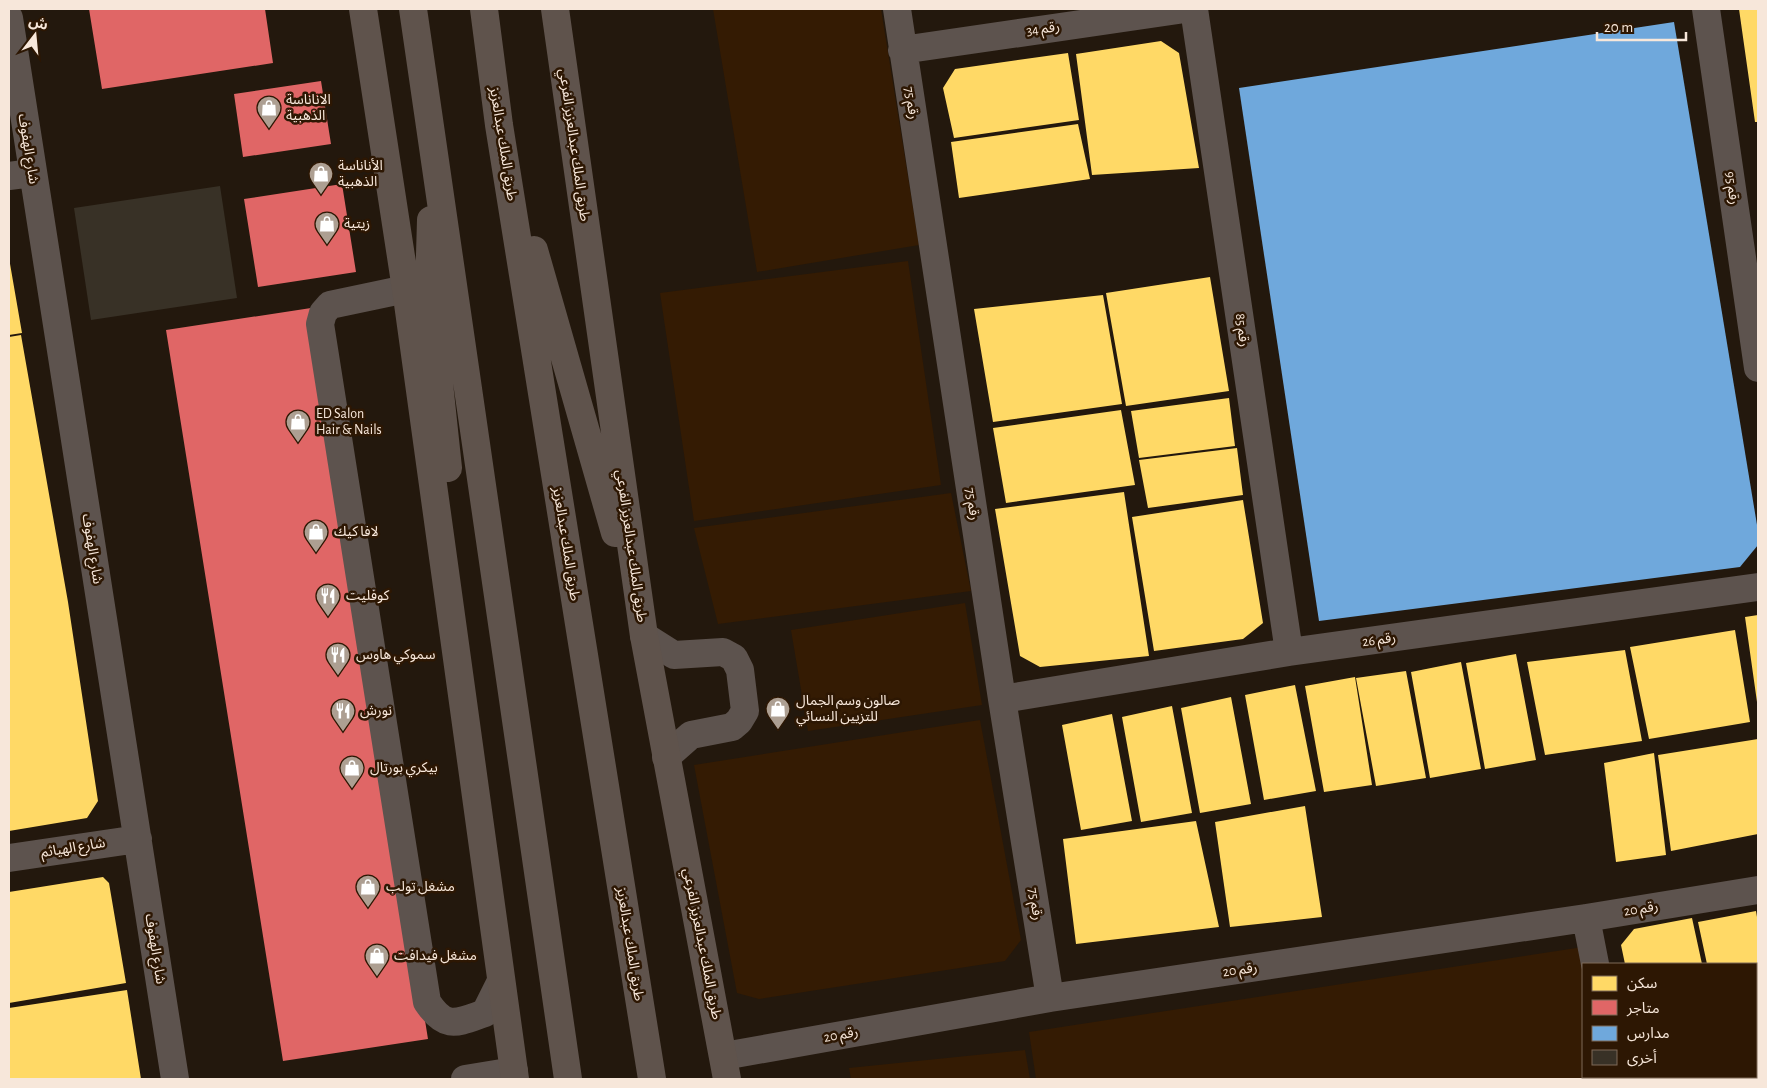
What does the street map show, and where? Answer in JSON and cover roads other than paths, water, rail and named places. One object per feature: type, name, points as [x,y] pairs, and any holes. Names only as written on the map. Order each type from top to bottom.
[{"type":"main road","points":[[363,9],[406,289],[514,1075]]},
{"type":"main road","points":[[413,9],[568,1079]]},
{"type":"main road","name":"طريق الملك عبدالعزيز","points":[[484,9],[499,125],[652,1079]]},
{"type":"main road","name":"طريق الملك عبدالعزيز الفرعي","points":[[554,9],[644,636],[725,1067]]},
{"type":"main road","points":[[499,125],[644,636]]},
{"type":"main road","points":[[434,146],[429,289],[458,560],[455,653]]},
{"type":"street","name":"رقم 75","points":[[897,9],[1002,699],[1050,998]]},
{"type":"street","name":"رقم 34","points":[[902,50],[1184,9]]},
{"type":"street","name":"رقم 85","points":[[1194,9],[1290,652]]},
{"type":"street","name":"رقم 95","points":[[1706,9],[1758,368]]},
{"type":"street","name":"شارع الهفوف","points":[[9,18],[20,175],[138,839],[175,1079]]},
{"type":"street","points":[[406,289],[330,305],[323,313],[320,324],[427,1002],[437,1018],[456,1023],[485,1013],[501,981]]},
{"type":"street","name":"رقم 26","points":[[1002,699],[1290,652],[1758,587]]},
{"type":"street","points":[[644,636],[674,654],[723,652],[734,658],[740,670],[745,711],[739,721],[732,727],[691,735],[666,758]]},
{"type":"street","name":"شارع الهياثم","points":[[9,858],[138,839]]},
{"type":"street","name":"رقم 20","points":[[725,1067],[1050,998],[1586,918],[1758,890]]},
{"type":"street","points":[[1586,918],[1595,963]]},
{"type":"street","points":[[465,1079],[514,1075]]},
{"type":"place","name":"الاناناسة الذهبية","points":[[269,129]]},
{"type":"place","name":"الأناناسة الذهبية","points":[[321,195]]},
{"type":"place","name":"زيتية","points":[[327,245]]},
{"type":"place","name":"ED Salon Hair & Nails","points":[[298,443]]},
{"type":"place","name":"لافا كيك","points":[[316,553]]},
{"type":"place","name":"كوفليت","points":[[328,617]]},
{"type":"place","name":"سموكي هاوس","points":[[338,676]]},
{"type":"place","name":"صالون وسم الجمال للتزيين النسائي","points":[[778,730]]},
{"type":"place","name":"نورش","points":[[343,732]]},
{"type":"place","name":"بيكري بورتال","points":[[352,789]]},
{"type":"place","name":"مشغل تولب","points":[[368,908]]},
{"type":"place","name":"مشغل فيدافت","points":[[377,977]]}]
